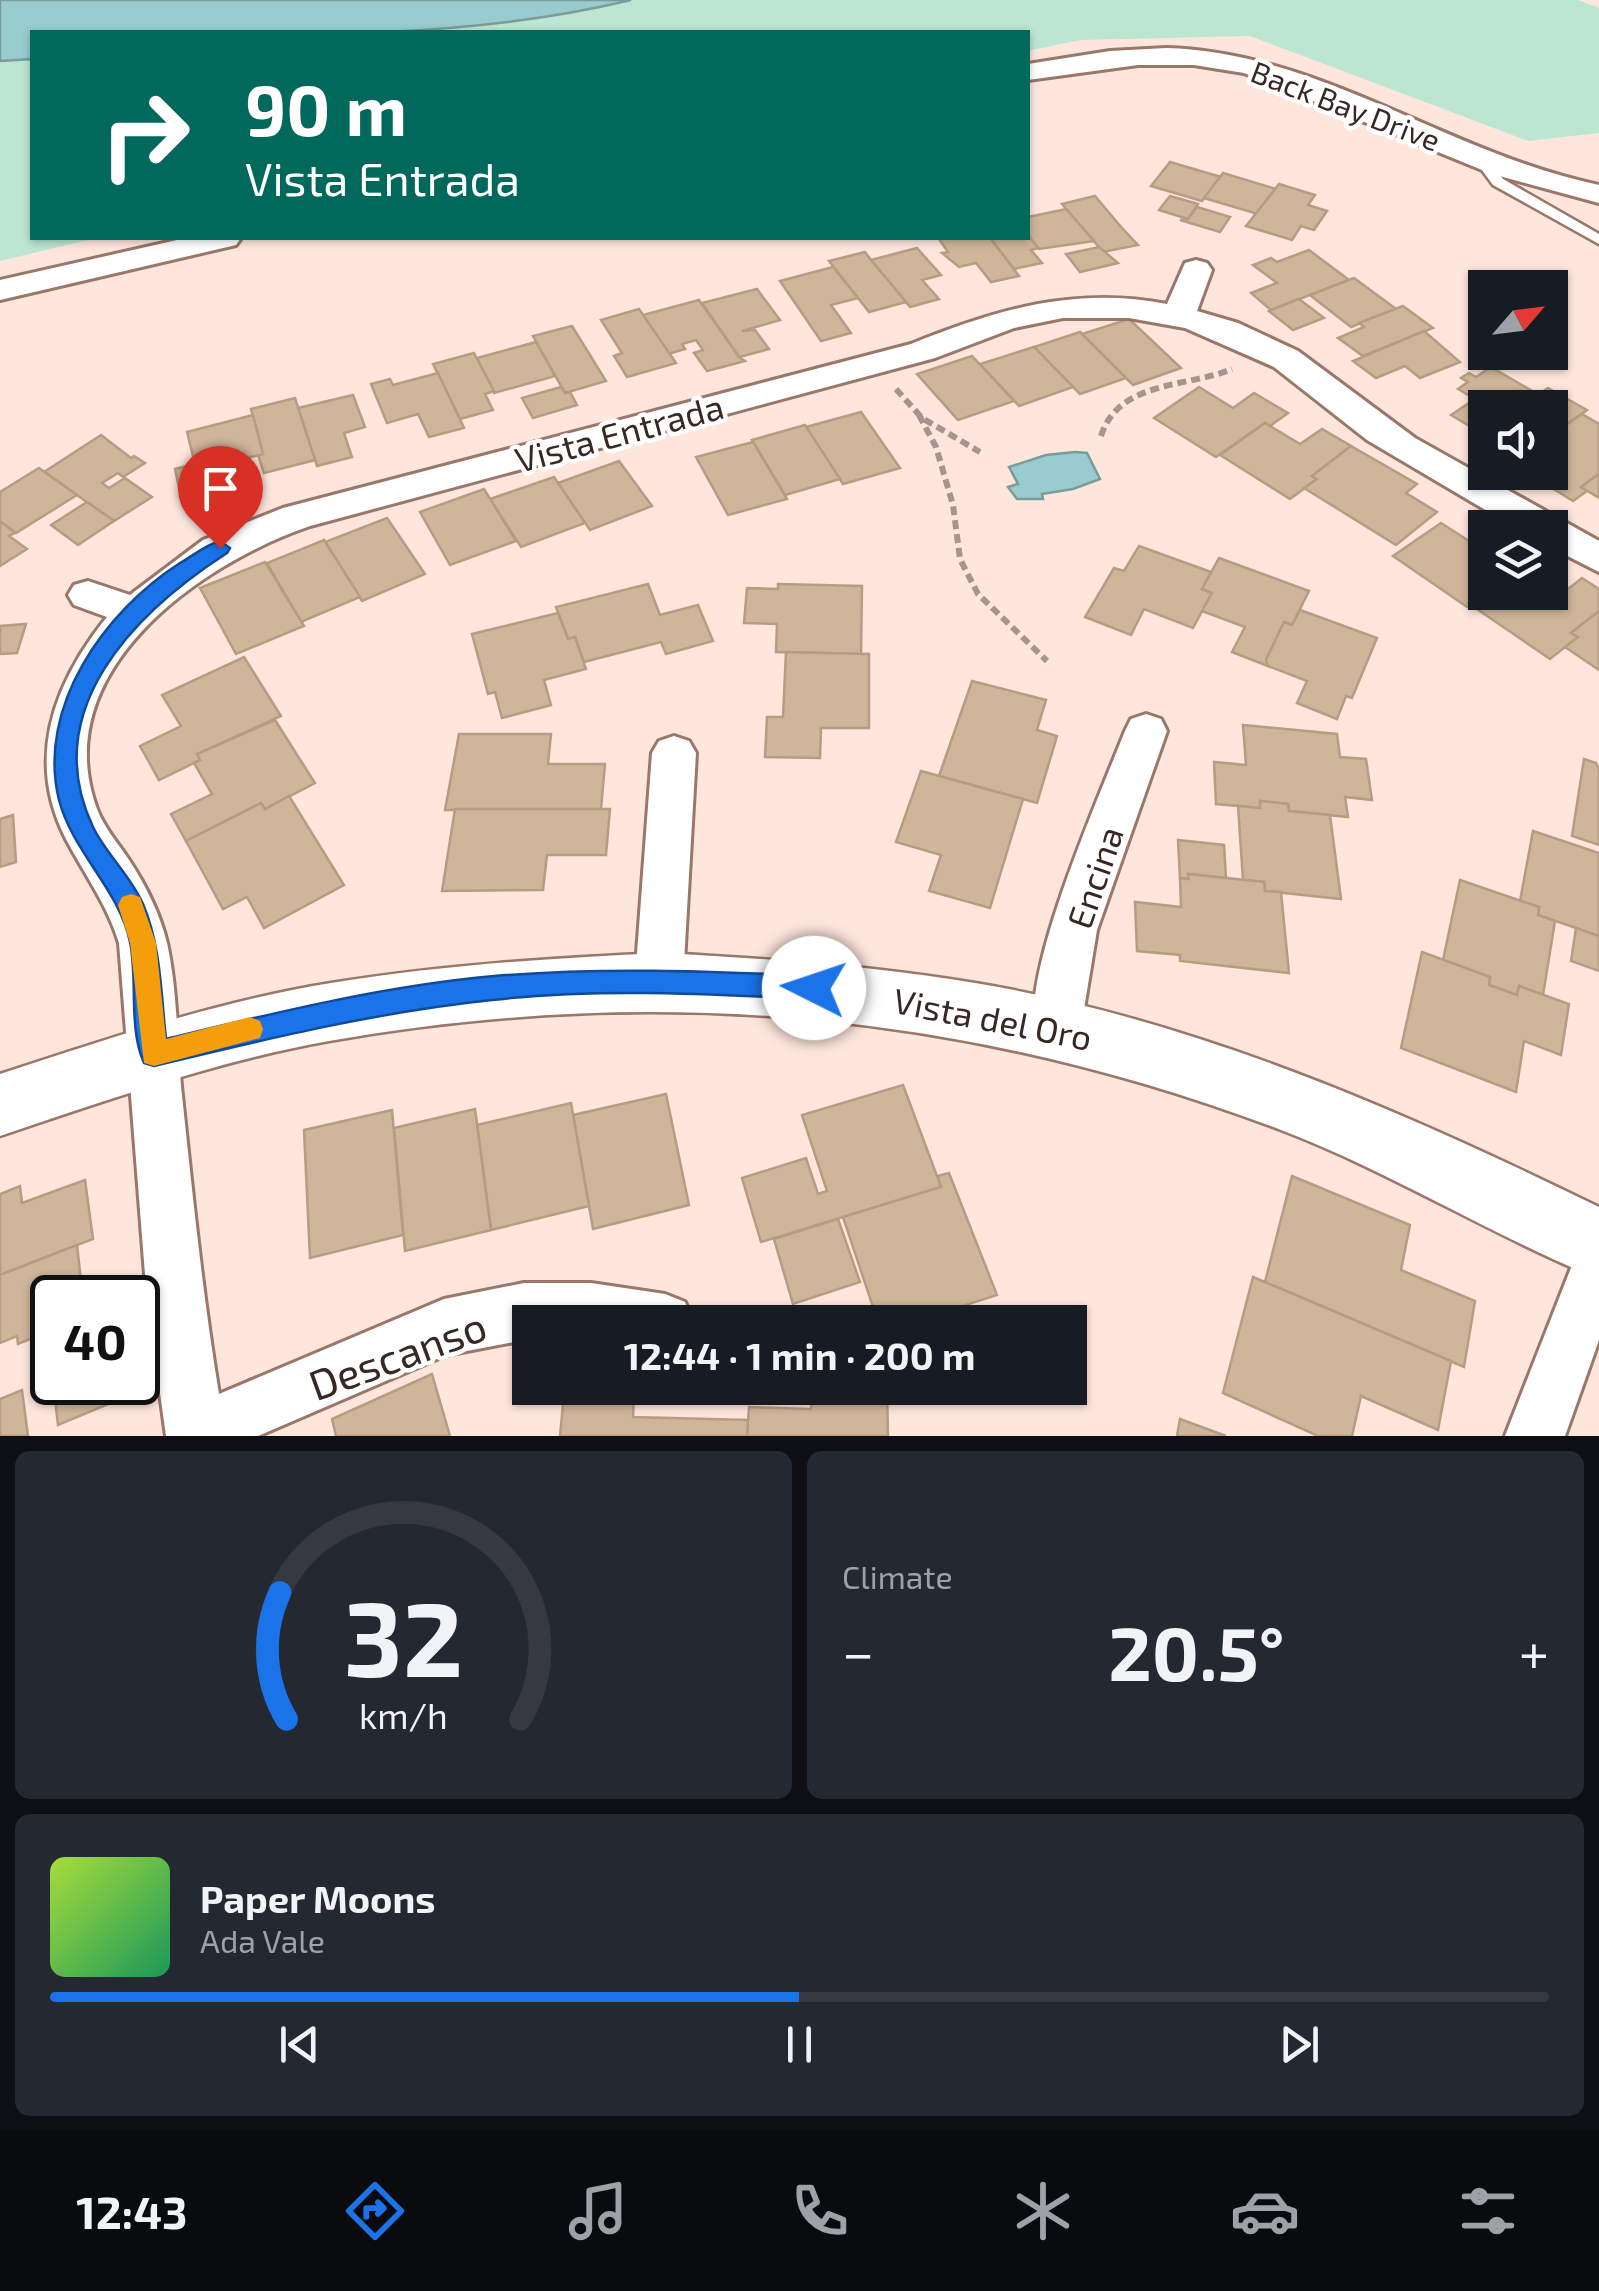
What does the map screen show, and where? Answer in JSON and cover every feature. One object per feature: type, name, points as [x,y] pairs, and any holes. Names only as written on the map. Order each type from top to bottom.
[{"type":"street","name":"Back Bay Drive","points":[[1030,72],[1144,58],[1235,62],[1284,76],[1480,158],[1599,194]]},
{"type":"street","points":[[0,290],[215,240]]},
{"type":"street","points":[[1178,316],[1196,270]]},
{"type":"street","name":"Vista Entrada","points":[[196,1434],[175,1300],[143,943],[132,906],[84,833],[71,800],[66,766],[71,719],[83,685],[108,642],[134,612],[174,577],[220,548],[308,514],[923,351],[990,324],[1031,313],[1109,307],[1178,316],[1246,338],[1287,360],[1387,435],[1515,510]]},
{"type":"street","name":"Vista Entrada","points":[[1568,540],[1599,558]]},
{"type":"street","points":[[88,595],[134,612]]},
{"type":"street","name":"Encina","points":[[1056,1027],[1074,930],[1146,730]]},
{"type":"street","points":[[659,980],[674,754]]},
{"type":"street","name":"Vista del Oro","points":[[0,1105],[154,1054],[326,1012],[411,998],[494,988],[659,980],[852,991],[1056,1027],[1131,1046],[1362,1128],[1599,1244]]},
{"type":"street","points":[[1535,1436],[1599,1264]]},
{"type":"street","name":"Descanso","points":[[196,1434],[444,1327],[512,1313]]},
{"type":"lane","points":[[1480,158],[1498,182],[1599,240]]},
{"type":"path","points":[[1102,436],[1103,421],[1119,404],[1148,390],[1216,378],[1237,366]]},
{"type":"path","points":[[891,382],[919,416],[936,447],[952,505],[960,559],[978,594],[1047,661]]},
{"type":"path","points":[[919,416],[980,452]]},
{"type":"green space","points":[[631,0],[1578,0],[1599,8],[1599,133],[1528,141],[1250,36],[1080,40],[1030,51],[1030,30],[428,30],[595,9]]},
{"type":"green space","points":[[30,59],[30,240],[88,240],[0,261],[0,61]]},
{"type":"water","points":[[0,0],[631,0],[557,15],[420,30],[30,30],[30,59],[0,61]]},
{"type":"water","points":[[1087,453],[1100,479],[1042,494],[1043,499],[1017,499],[1008,487],[1018,484],[1009,467],[1046,455]]},
{"type":"building","points":[[1170,162],[1221,177],[1202,201],[1151,186]]},
{"type":"building","points":[[1223,173],[1276,189],[1258,214],[1204,198]]},
{"type":"building","points":[[1279,184],[1315,195],[1308,205],[1327,211],[1314,230],[1301,226],[1292,240],[1246,226]]},
{"type":"building","points":[[1095,196],[1138,245],[1103,252],[1062,204]]},
{"type":"building","points":[[1170,196],[1198,204],[1188,219],[1159,210]]},
{"type":"building","points":[[1197,207],[1230,217],[1220,232],[1180,220],[1188,219]]},
{"type":"building","points":[[1066,209],[1094,241],[1039,249],[1030,238],[1030,217]]},
{"type":"building","points":[[1030,238],[1038,248],[1031,250],[1042,263],[1014,269],[992,240]]},
{"type":"building","points":[[940,240],[992,240],[1019,276],[991,282],[976,263],[959,267],[942,253],[948,252]]},
{"type":"building","points":[[1099,247],[1118,263],[1080,272],[1066,254]]},
{"type":"building","points":[[917,248],[941,275],[922,280],[939,299],[910,307],[871,260]]},
{"type":"building","points":[[1309,250],[1349,280],[1271,310],[1251,293],[1277,283],[1253,265],[1271,258],[1277,262]]},
{"type":"building","points":[[865,252],[906,302],[869,312],[829,261]]},
{"type":"building","points":[[833,267],[858,298],[831,305],[851,333],[821,341],[780,281]]},
{"type":"building","points":[[1354,278],[1396,309],[1351,327],[1310,295]]},
{"type":"building","points":[[757,289],[780,320],[742,331],[755,330],[769,349],[739,357],[702,303]]},
{"type":"building","points":[[1299,299],[1324,318],[1293,330],[1269,311]]},
{"type":"building","points":[[699,300],[745,361],[707,371],[694,353],[703,350],[696,340],[682,344],[685,349],[668,354],[643,315]]},
{"type":"building","points":[[1403,306],[1433,328],[1363,356],[1338,338],[1364,327],[1359,323]]},
{"type":"building","points":[[639,309],[676,363],[627,377],[614,356],[622,353],[601,320]]},
{"type":"building","points":[[1129,319],[1181,368],[1133,385],[1082,334]]},
{"type":"building","points":[[572,326],[606,381],[565,393],[533,336]]},
{"type":"building","points":[[1424,331],[1460,362],[1420,378],[1405,366],[1376,378],[1353,361]]},
{"type":"building","points":[[1080,332],[1126,378],[1080,394],[1034,347]]},
{"type":"building","points":[[536,342],[555,376],[494,393],[477,358]]},
{"type":"building","points":[[1034,347],[1073,387],[1019,406],[980,364]]},
{"type":"building","points":[[474,353],[494,391],[485,394],[493,410],[460,419],[433,364]]},
{"type":"building","points":[[972,356],[1014,401],[958,420],[917,374]]},
{"type":"building","points":[[1486,370],[1496,370],[1530,390],[1468,390],[1468,395],[1458,389],[1468,382],[1461,378],[1469,373],[1476,377]]},
{"type":"building","points":[[438,373],[464,428],[429,437],[418,414],[387,423],[371,384],[390,379],[393,385]]},
{"type":"building","points":[[561,387],[565,393],[570,392],[577,405],[533,418],[522,398]]},
{"type":"building","points":[[1199,387],[1233,408],[1254,393],[1288,413],[1270,426],[1265,423],[1216,457],[1154,418]]},
{"type":"building","points":[[353,395],[365,427],[344,433],[352,457],[317,466],[298,408]]},
{"type":"building","points":[[295,398],[315,460],[264,473],[251,409]]},
{"type":"building","points":[[1568,399],[1587,410],[1568,423]]},
{"type":"building","points":[[1468,404],[1468,425],[1451,415]]},
{"type":"building","points":[[861,412],[900,468],[843,484],[806,427]]},
{"type":"building","points":[[1582,414],[1599,424],[1599,474],[1581,487],[1587,491],[1573,501],[1555,490],[1568,490],[1568,424]]},
{"type":"building","points":[[253,415],[263,454],[227,463],[236,497],[200,507],[195,484],[179,488],[175,469],[195,464],[187,432]]},
{"type":"building","points":[[1265,423],[1300,444],[1322,429],[1351,446],[1290,499],[1220,455]]},
{"type":"building","points":[[805,425],[840,479],[785,495],[752,440]]},
{"type":"building","points":[[101,435],[131,458],[145,463],[123,477],[118,473],[102,483],[109,488],[125,478],[152,497],[114,521],[44,472]]},
{"type":"building","points":[[753,442],[787,499],[728,515],[696,457]]},
{"type":"building","points":[[1351,446],[1417,484],[1406,493],[1437,512],[1396,545],[1304,488],[1317,479],[1312,476]]},
{"type":"building","points":[[619,461],[652,506],[590,530],[558,483]]},
{"type":"building","points":[[39,468],[77,495],[16,533],[0,521],[0,492]]},
{"type":"building","points":[[1599,474],[1599,498],[1581,487]]},
{"type":"building","points":[[554,477],[585,523],[521,547],[490,499]]},
{"type":"building","points":[[484,489],[516,541],[450,565],[420,512]]},
{"type":"building","points":[[87,502],[114,521],[78,545],[51,525]]},
{"type":"building","points":[[387,518],[425,574],[362,601],[325,542]]},
{"type":"building","points":[[0,521],[15,533],[9,536],[27,549],[0,566]]},
{"type":"building","points":[[1441,523],[1468,540],[1468,606],[1467,607],[1393,556]]},
{"type":"building","points":[[324,540],[360,597],[301,622],[267,563]]},
{"type":"building","points":[[1139,546],[1211,572],[1202,589],[1212,593],[1193,628],[1144,609],[1131,635],[1085,617],[1114,568],[1124,571]]},
{"type":"building","points":[[1219,558],[1309,591],[1292,625],[1284,622],[1266,660],[1268,666],[1232,652],[1245,627],[1202,611],[1212,593],[1202,589]]},
{"type":"building","points":[[265,562],[304,626],[236,654],[200,588]]},
{"type":"building","points":[[1582,578],[1599,589],[1599,611],[1571,633],[1578,637],[1550,659],[1478,610],[1568,610],[1568,589]]},
{"type":"building","points":[[648,584],[660,615],[698,605],[713,641],[666,654],[661,642],[584,662],[575,637],[568,639],[556,607]]},
{"type":"building","points":[[778,584],[862,586],[861,654],[776,652],[777,624],[744,623],[747,588],[778,589]]},
{"type":"building","points":[[1300,610],[1377,638],[1352,698],[1346,696],[1337,719],[1297,703],[1307,681],[1268,666],[1266,660],[1284,622],[1292,625]]},
{"type":"building","points":[[1599,611],[1599,670],[1565,647],[1578,637],[1571,633]]},
{"type":"building","points":[[558,613],[568,639],[575,637],[586,669],[544,680],[551,705],[502,718],[495,692],[488,694],[472,634]]},
{"type":"building","points":[[26,624],[17,653],[0,654],[0,626]]},
{"type":"building","points":[[786,652],[869,654],[869,728],[821,728],[820,758],[765,757],[767,717],[783,717]]},
{"type":"building","points":[[244,657],[281,716],[197,754],[200,760],[159,780],[140,746],[181,726],[162,695]]},
{"type":"building","points":[[972,681],[1046,700],[1037,730],[1057,736],[1037,803],[939,776]]},
{"type":"building","points":[[275,720],[315,783],[265,809],[261,803],[186,841],[171,814],[212,794],[194,763],[200,760],[197,754]]},
{"type":"building","points":[[1243,725],[1337,734],[1340,757],[1366,759],[1372,800],[1345,797],[1348,817],[1289,811],[1288,804],[1260,801],[1260,808],[1216,804],[1214,762],[1246,765]]},
{"type":"building","points":[[459,734],[551,734],[548,764],[605,764],[601,809],[445,810]]},
{"type":"building","points":[[1584,759],[1596,763],[1599,770],[1599,845],[1572,836]]},
{"type":"building","points":[[921,771],[1023,799],[990,908],[929,891],[941,855],[896,842]]},
{"type":"building","points":[[289,796],[344,885],[264,928],[247,897],[223,909],[186,841],[261,803],[265,809]]},
{"type":"building","points":[[1260,801],[1288,804],[1289,811],[1330,815],[1341,899],[1265,891],[1264,882],[1243,880],[1238,806],[1260,808]]},
{"type":"building","points":[[455,809],[610,809],[606,855],[547,855],[543,890],[442,891]]},
{"type":"building","points":[[13,815],[16,862],[0,867],[0,819]]},
{"type":"building","points":[[1533,831],[1599,853],[1599,936],[1538,915],[1539,907],[1520,901]]},
{"type":"building","points":[[1178,840],[1224,845],[1226,878],[1188,874],[1189,879],[1180,878]]},
{"type":"building","points":[[1188,874],[1264,882],[1265,891],[1281,892],[1289,973],[1180,961],[1180,955],[1137,951],[1135,902],[1181,907],[1180,878],[1189,879]]},
{"type":"building","points":[[1460,880],[1539,907],[1538,915],[1555,921],[1543,995],[1519,986],[1517,995],[1489,985],[1490,977],[1443,960]]},
{"type":"building","points":[[1576,928],[1599,936],[1599,971],[1571,961]]},
{"type":"building","points":[[1422,952],[1490,977],[1489,985],[1517,995],[1519,986],[1569,1004],[1561,1055],[1524,1041],[1516,1092],[1401,1048]]},
{"type":"building","points":[[903,1085],[941,1187],[761,1242],[742,1178],[806,1158],[818,1194],[827,1191],[802,1115]]},
{"type":"building","points":[[666,1094],[689,1205],[593,1229],[573,1115]]},
{"type":"building","points":[[571,1103],[589,1206],[491,1230],[477,1125]]},
{"type":"building","points":[[475,1109],[491,1230],[405,1251],[394,1128]]},
{"type":"building","points":[[392,1110],[403,1235],[310,1258],[304,1130]]},
{"type":"building","points":[[949,1173],[997,1295],[966,1305],[872,1305],[843,1217],[941,1187],[938,1176]]},
{"type":"building","points":[[1292,1176],[1410,1225],[1401,1270],[1475,1301],[1464,1367],[1265,1282]]},
{"type":"building","points":[[85,1180],[93,1239],[0,1275],[0,1194],[20,1186],[22,1203]]},
{"type":"building","points":[[838,1219],[860,1282],[793,1304],[774,1239]]},
{"type":"building","points":[[77,1245],[80,1275],[30,1275],[30,1339],[18,1344],[17,1336],[0,1343],[0,1275]]},
{"type":"building","points":[[1253,1277],[1451,1361],[1438,1430],[1361,1396],[1352,1436],[1318,1436],[1223,1393]]},
{"type":"building","points":[[432,1374],[450,1436],[336,1436],[332,1419]]},
{"type":"building","points":[[22,1390],[28,1436],[0,1436],[0,1399]]},
{"type":"building","points":[[56,1405],[106,1405],[58,1425]]},
{"type":"building","points":[[563,1405],[634,1405],[633,1417],[748,1420],[747,1436],[560,1436]]},
{"type":"building","points":[[811,1405],[887,1405],[888,1436],[747,1436],[749,1407],[811,1409]]},
{"type":"building","points":[[1180,1419],[1226,1436],[1177,1436]]},
{"type":"slow traffic","points":[[131,905],[143,943],[154,1054],[250,1029]]},
{"type":"route","points":[[220,548],[174,577],[134,612],[108,642],[83,685],[71,719],[66,766],[71,800],[84,833],[132,906],[143,943],[154,1054],[326,1012],[494,988],[659,980],[814,988]]}]
